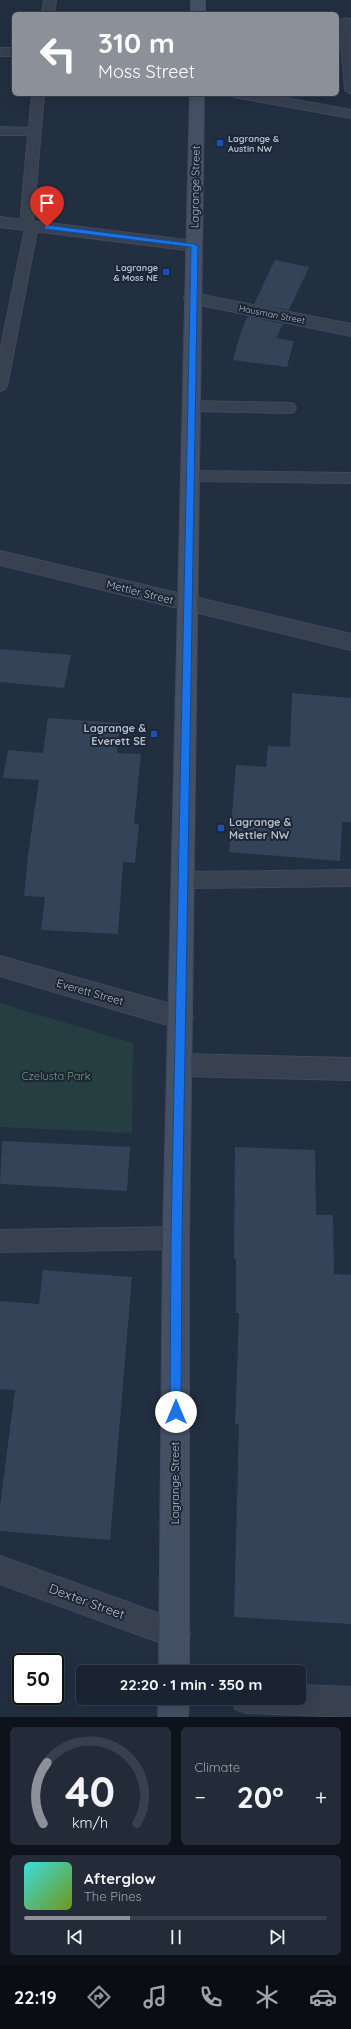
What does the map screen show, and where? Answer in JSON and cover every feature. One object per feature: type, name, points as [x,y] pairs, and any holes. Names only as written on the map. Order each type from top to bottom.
[{"type":"main road","points":[[198,0],[198,12]]},
{"type":"main road","name":"Lagrange Street","points":[[174,1665],[176,1238],[181,1018],[192,298],[197,96]]},
{"type":"main road","points":[[174,1705],[174,1717]]},
{"type":"street","points":[[0,52],[12,52]]},
{"type":"street","points":[[250,96],[351,114]]},
{"type":"street","points":[[0,222],[194,246]]},
{"type":"street","name":"Hausman Street","points":[[192,298],[351,330]]},
{"type":"street","name":"Mettler Street","points":[[0,558],[351,642]]},
{"type":"street","name":"Everett Street","points":[[0,966],[181,1018]]},
{"type":"street","points":[[180,1065],[351,1069]]},
{"type":"street","name":"Dexter Street","points":[[0,1570],[175,1633]]},
{"type":"street","points":[[306,1700],[351,1702]]},
{"type":"lane","points":[[48,12],[50,0]]},
{"type":"lane","points":[[351,22],[346,21],[351,90]]},
{"type":"lane","points":[[0,386],[29,225],[34,132],[38,96]]},
{"type":"lane","points":[[0,131],[34,132]]},
{"type":"lane","points":[[191,406],[289,408]]},
{"type":"lane","points":[[190,476],[351,478]]},
{"type":"lane","points":[[183,880],[351,878]]},
{"type":"lane","points":[[0,1241],[176,1238]]},
{"type":"green space","name":"Czelusta Park","points":[[0,1003],[133,1043],[132,1133],[0,1127]]},
{"type":"building","points":[[275,260],[309,267],[289,310],[254,304]]},
{"type":"building","points":[[248,316],[283,324],[276,338],[294,341],[287,367],[233,360],[242,329]]},
{"type":"building","points":[[0,649],[71,655],[64,688],[0,682]]},
{"type":"building","points":[[292,693],[351,698],[351,822],[342,822],[340,861],[229,852],[236,765],[266,767],[268,746],[290,747]]},
{"type":"building","points":[[48,718],[120,723],[117,753],[141,754],[134,824],[139,824],[135,863],[123,862],[118,934],[41,930],[45,897],[24,896],[28,855],[39,780],[3,778],[8,750],[43,753]]},
{"type":"building","points":[[2,1141],[130,1147],[127,1191],[0,1184]]},
{"type":"building","points":[[235,1147],[315,1150],[316,1215],[333,1215],[334,1274],[351,1275],[351,1624],[234,1617],[239,1424],[235,1424],[239,1313],[236,1313],[236,1259],[234,1259]]},
{"type":"building","points":[[43,1270],[132,1277],[110,1540],[0,1531],[0,1506],[15,1390],[0,1389],[0,1301],[39,1304]]},
{"type":"place","name":"Lagrange & Austin NW","points":[[220,143]]},
{"type":"place","name":"Lagrange & Moss NE","points":[[166,272]]},
{"type":"place","name":"Lagrange & Everett SE","points":[[154,734]]},
{"type":"place","name":"Lagrange & Mettler NW","points":[[221,828]]},
{"type":"route","points":[[47,227],[194,246],[176,1238],[176,1412]]}]
